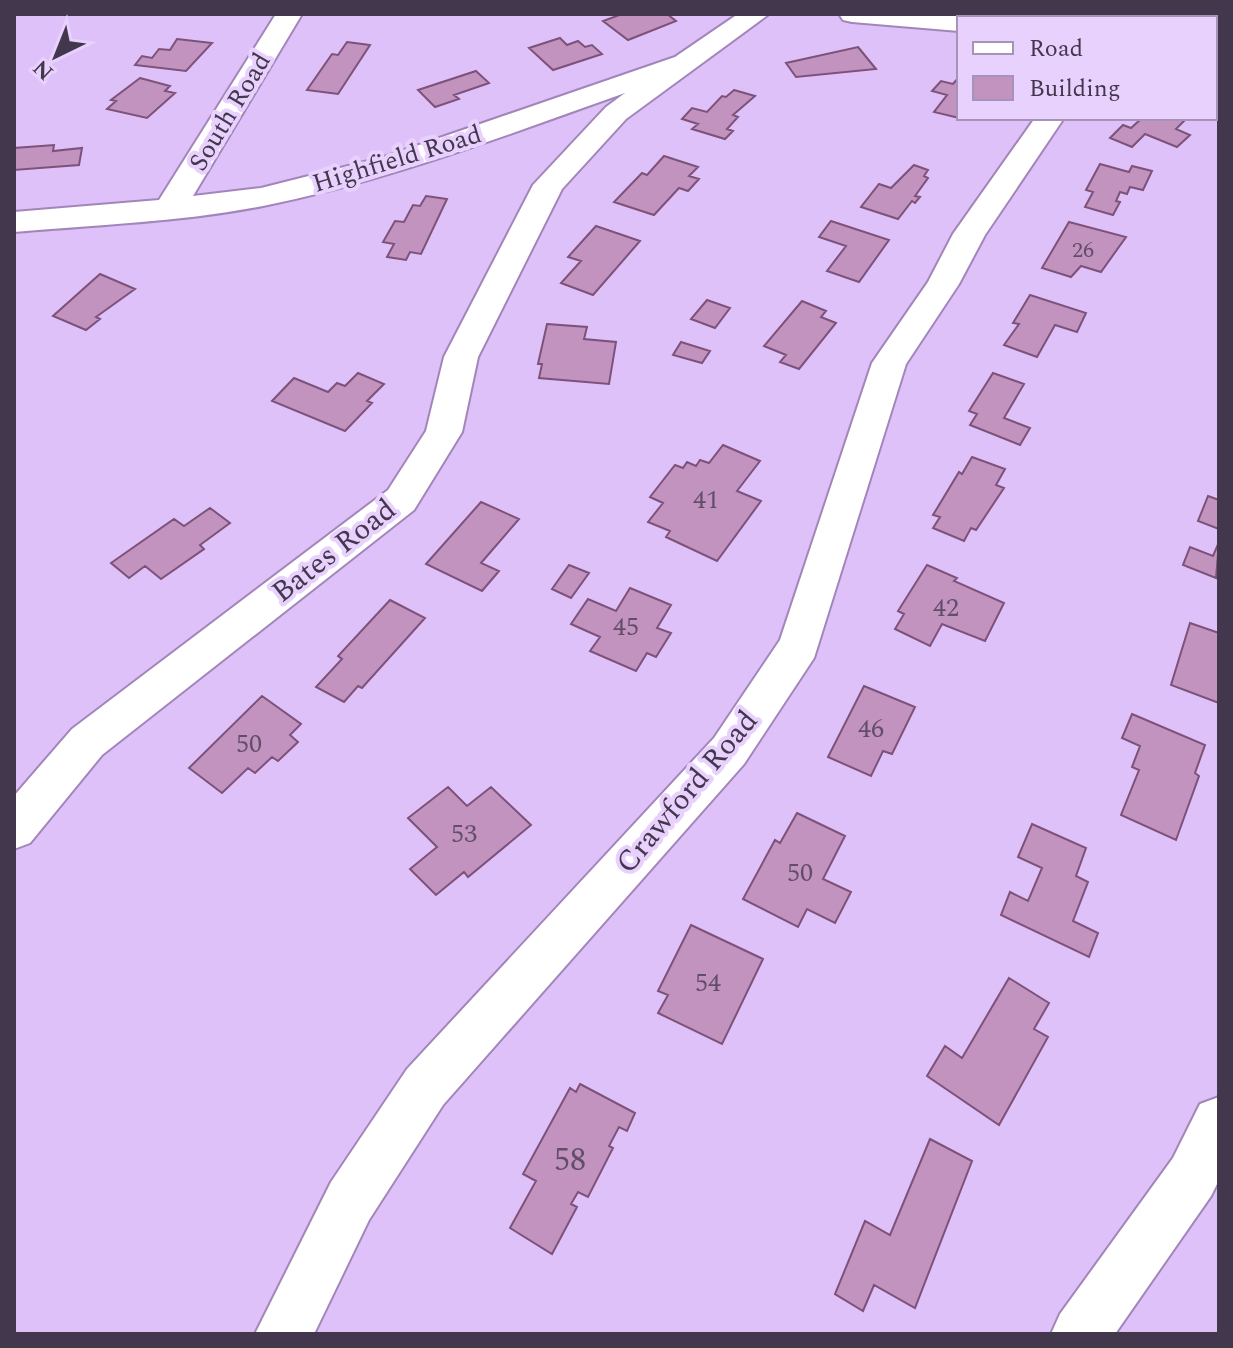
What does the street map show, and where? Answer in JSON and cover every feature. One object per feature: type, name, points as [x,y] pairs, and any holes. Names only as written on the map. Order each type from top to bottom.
[{"type":"street","name":"South Road","points":[[169,209],[200,166],[218,130],[289,14]]},
{"type":"street","name":"Highfield Road","points":[[14,222],[169,209],[261,197],[395,163],[685,63],[756,14]]},
{"type":"street","points":[[852,14],[957,23]]},
{"type":"street","name":"Bates Road","points":[[14,829],[87,742],[401,500],[444,432],[461,357],[548,185],[616,113],[685,63]]},
{"type":"street","name":"Crawford Road","points":[[284,1334],[350,1201],[425,1087],[729,751],[799,646],[889,363],[943,284],[969,234],[1049,120]]},
{"type":"street","points":[[14,248],[47,221]]},
{"type":"street","points":[[1080,1334],[1192,1177],[1219,1123]]},
{"type":"building","points":[[622,14],[667,14],[676,21],[628,40],[603,21]]},
{"type":"building","points":[[1219,14],[1219,44],[1217,16],[1180,16]]},
{"type":"building","points":[[560,38],[567,45],[578,41],[585,47],[592,45],[602,54],[553,70],[529,48]]},
{"type":"building","points":[[177,39],[212,43],[186,71],[135,65],[142,56],[152,58],[159,49],[170,50]]},
{"type":"building","points":[[347,42],[370,45],[338,94],[307,90],[332,54],[338,55]]},
{"type":"building","points":[[858,47],[876,69],[796,77],[786,63]]},
{"type":"building","points":[[476,71],[489,83],[454,95],[459,99],[435,107],[418,90]]},
{"type":"building","points":[[140,78],[170,86],[165,91],[175,93],[147,118],[107,109],[116,101],[111,100]]},
{"type":"building","points":[[957,79],[957,118],[934,112],[947,95],[932,91],[941,81],[953,84]]},
{"type":"building","points":[[734,90],[755,96],[733,115],[738,117],[727,129],[733,131],[725,139],[692,129],[698,124],[682,119],[692,108],[707,112],[722,96],[726,97]]},
{"type":"building","points":[[1140,120],[1185,120],[1176,129],[1190,135],[1177,147],[1145,134],[1132,147],[1110,138],[1123,125],[1131,128]]},
{"type":"building","points":[[54,145],[53,151],[82,148],[79,165],[14,170],[14,148]]},
{"type":"building","points":[[664,156],[698,167],[689,176],[699,179],[688,191],[679,188],[654,215],[614,202],[642,173],[647,175]]},
{"type":"building","points":[[1100,164],[1129,172],[1132,166],[1152,171],[1143,190],[1130,187],[1127,194],[1120,192],[1116,201],[1120,202],[1113,215],[1085,207],[1093,192],[1086,190]]},
{"type":"building","points":[[914,165],[928,170],[924,176],[928,178],[915,196],[920,197],[915,203],[912,201],[898,219],[861,207],[879,184],[891,188]]},
{"type":"building","points":[[426,196],[447,199],[421,254],[410,252],[406,260],[387,257],[394,244],[383,242],[395,221],[404,222],[413,205],[420,206]]},
{"type":"building","points":[[831,221],[889,240],[859,282],[827,271],[846,246],[819,237]]},
{"type":"building","points":[[1069,222],[1126,237],[1101,272],[1081,266],[1071,277],[1042,268]]},
{"type":"building","points":[[596,226],[640,241],[593,295],[561,283],[581,261],[568,257]]},
{"type":"building","points":[[100,274],[135,289],[96,317],[100,319],[86,330],[53,316]]},
{"type":"building","points":[[1030,295],[1086,313],[1077,332],[1055,325],[1037,357],[1004,345],[1019,324],[1013,323]]},
{"type":"building","points":[[707,300],[730,308],[715,328],[691,319]]},
{"type":"building","points":[[802,301],[826,311],[821,317],[836,323],[799,369],[780,362],[786,355],[764,346]]},
{"type":"building","points":[[547,324],[587,327],[584,339],[616,342],[609,384],[539,378],[542,364],[538,364]]},
{"type":"building","points":[[681,342],[710,351],[702,363],[673,355]]},
{"type":"building","points":[[358,373],[384,384],[367,401],[372,403],[345,431],[272,401],[294,378],[328,392],[337,383],[345,386]]},
{"type":"building","points":[[993,373],[1024,384],[1004,418],[1030,428],[1020,445],[970,425],[977,414],[969,411]]},
{"type":"building","points":[[723,445],[760,461],[737,491],[761,501],[717,561],[666,537],[670,531],[648,522],[663,503],[650,497],[675,465],[683,468],[687,462],[696,466],[700,460],[709,463]]},
{"type":"building","points":[[972,457],[1005,469],[996,485],[1004,488],[976,530],[971,528],[964,541],[933,528],[940,517],[933,515],[959,472],[962,474]]},
{"type":"building","points":[[1208,496],[1219,500],[1219,529],[1198,521]]},
{"type":"building","points":[[481,502],[519,519],[481,563],[499,571],[482,591],[426,564]]},
{"type":"building","points":[[210,508],[230,523],[200,545],[204,549],[161,579],[145,566],[129,578],[111,563],[174,519],[184,526]]},
{"type":"building","points":[[1219,542],[1216,578],[1183,565],[1190,547],[1213,556]]},
{"type":"building","points":[[569,565],[589,573],[571,598],[552,589]]},
{"type":"building","points":[[927,565],[1004,603],[985,641],[942,624],[930,646],[895,629],[904,614],[898,611]]},
{"type":"building","points":[[630,588],[671,605],[657,628],[671,633],[656,657],[647,653],[636,671],[590,651],[600,637],[571,624],[588,599],[616,611]]},
{"type":"building","points":[[390,600],[425,618],[362,688],[358,686],[344,702],[316,687],[342,659],[338,656]]},
{"type":"building","points":[[1190,623],[1219,633],[1219,703],[1171,685]]},
{"type":"building","points":[[864,686],[915,707],[892,754],[883,751],[871,776],[828,757]]},
{"type":"building","points":[[262,696],[301,724],[290,735],[298,742],[278,761],[272,757],[255,773],[248,768],[222,793],[189,768]]},
{"type":"building","points":[[1132,714],[1205,745],[1195,773],[1199,776],[1176,840],[1121,815],[1139,770],[1132,767],[1140,746],[1122,738]]},
{"type":"building","points":[[448,787],[467,806],[491,787],[531,825],[468,877],[464,872],[436,895],[410,869],[437,847],[408,818]]},
{"type":"building","points":[[797,813],[845,836],[823,879],[851,892],[835,923],[807,909],[798,927],[743,899],[775,840],[780,843]]},
{"type":"building","points":[[1032,824],[1086,848],[1076,876],[1088,882],[1073,921],[1098,933],[1089,957],[1001,915],[1010,892],[1028,901],[1042,868],[1018,857]]},
{"type":"building","points":[[691,925],[763,959],[722,1044],[658,1013],[668,995],[658,991]]},
{"type":"building","points":[[1009,978],[1049,1003],[1034,1029],[1048,1037],[999,1125],[927,1076],[945,1046],[962,1058]]},
{"type":"building","points":[[580,1084],[635,1113],[627,1131],[619,1127],[609,1146],[613,1148],[588,1197],[578,1192],[571,1204],[577,1207],[552,1254],[510,1228],[536,1181],[523,1174],[570,1088],[576,1092]]},
{"type":"building","points":[[930,1139],[972,1161],[915,1308],[874,1285],[863,1311],[835,1294],[865,1221],[890,1235]]}]
